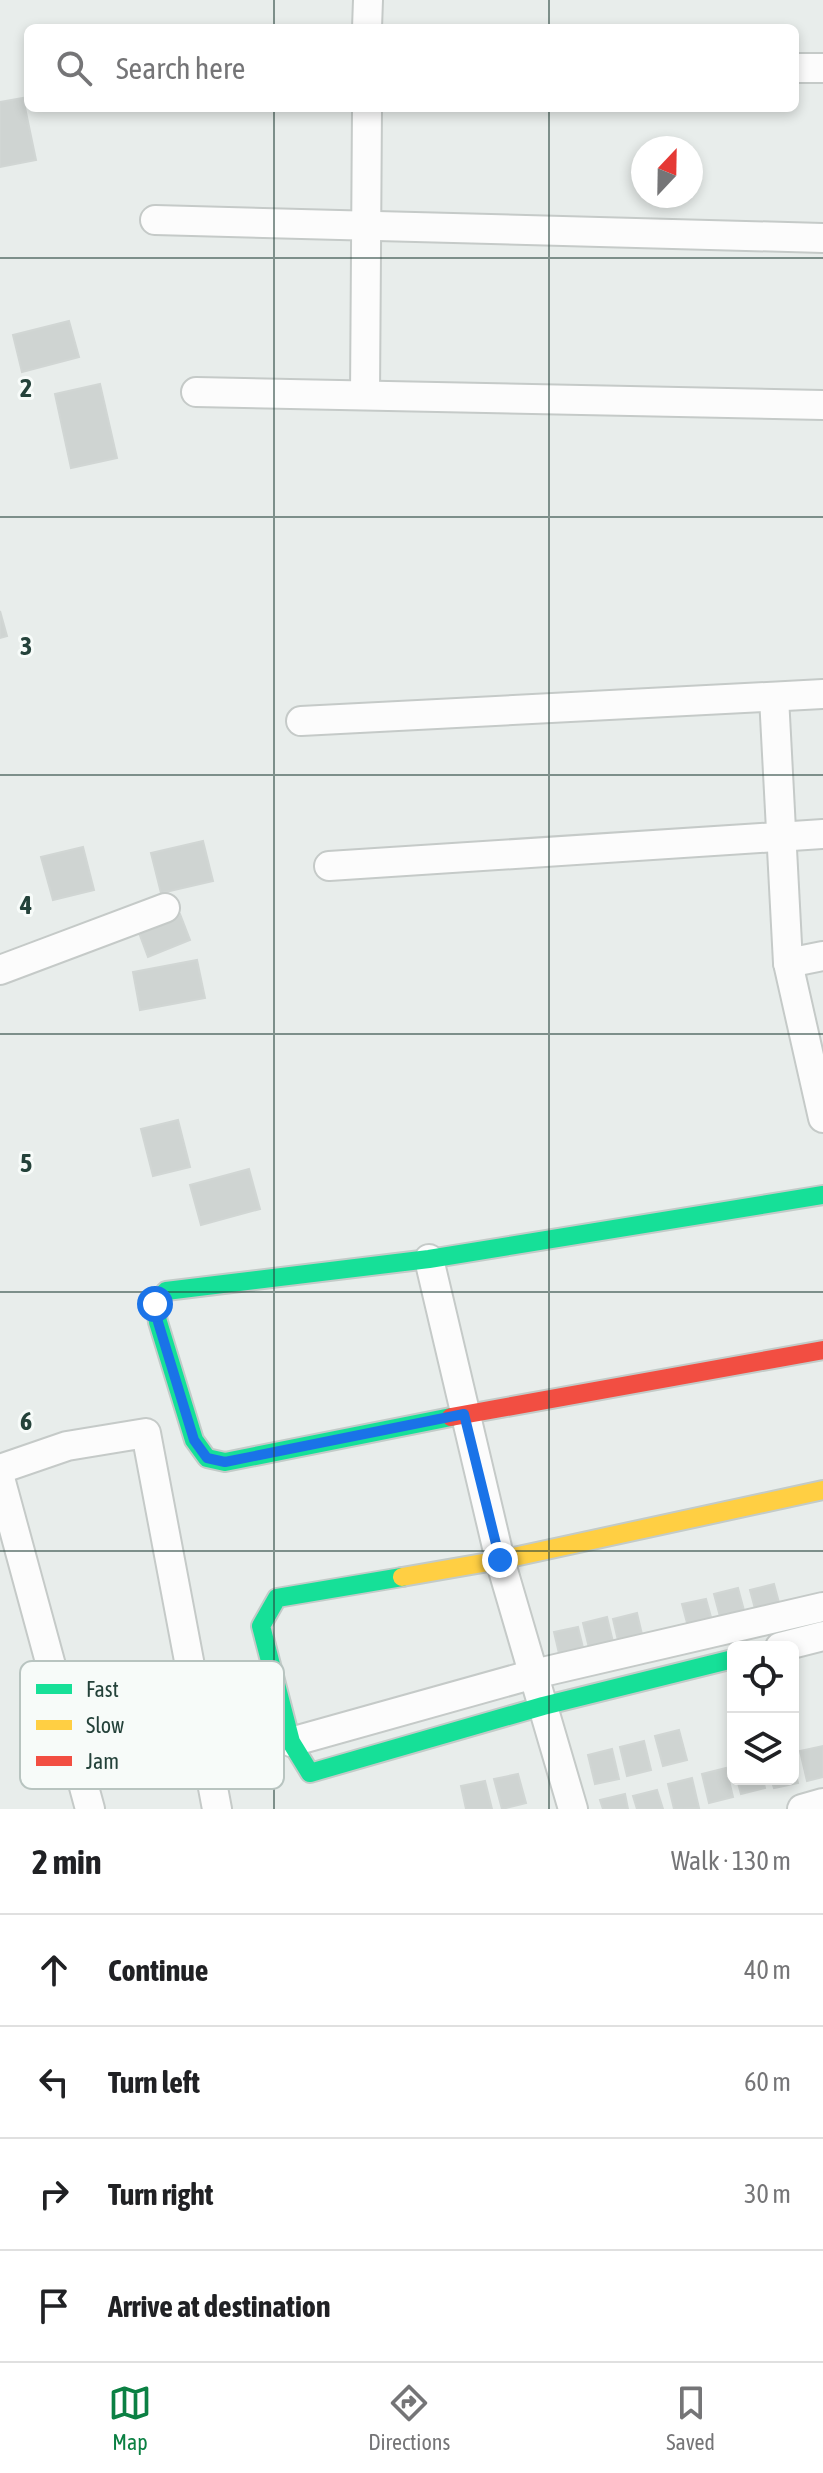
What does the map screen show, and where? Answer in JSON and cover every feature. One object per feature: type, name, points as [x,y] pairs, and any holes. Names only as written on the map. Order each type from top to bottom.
[{"type":"street","points":[[367,24],[368,0]]},
{"type":"street","points":[[799,68],[823,68]]},
{"type":"street","points":[[365,395],[367,112]]},
{"type":"street","points":[[155,220],[823,238]]},
{"type":"street","points":[[196,392],[823,405]]},
{"type":"street","points":[[301,721],[823,694]]},
{"type":"street","points":[[774,697],[788,963],[823,1118]]},
{"type":"street","points":[[329,866],[823,834]]},
{"type":"street","points":[[0,970],[165,908]]},
{"type":"street","points":[[788,963],[823,956]]},
{"type":"street","points":[[823,1195],[429,1259],[166,1291],[155,1304],[194,1440],[207,1458],[225,1462],[464,1414],[823,1350]]},
{"type":"street","points":[[429,1259],[500,1560],[573,1809]]},
{"type":"street","points":[[0,1469],[67,1446],[146,1433],[189,1661]]},
{"type":"street","points":[[0,1478],[50,1661]]},
{"type":"street","points":[[270,1661],[261,1626],[277,1598],[500,1560],[823,1490]]},
{"type":"street","points":[[291,1742],[534,1674],[750,1636],[823,1607]]},
{"type":"street","points":[[799,1642],[823,1636]]},
{"type":"street","points":[[284,1715],[291,1742],[310,1773],[543,1706],[727,1660]]},
{"type":"street","points":[[85,1789],[90,1809]]},
{"type":"street","points":[[213,1789],[217,1809]]},
{"type":"street","points":[[802,1809],[823,1803]]},
{"type":"building","points":[[23,98],[36,160],[0,167],[0,102]]},
{"type":"building","points":[[69,321],[79,357],[22,372],[13,335]]},
{"type":"building","points":[[100,384],[117,458],[71,468],[55,394]]},
{"type":"building","points":[[0,611],[7,636],[0,638]]},
{"type":"building","points":[[203,841],[213,881],[161,893],[151,853]]},
{"type":"building","points":[[83,847],[94,890],[53,900],[41,857]]},
{"type":"building","points":[[180,914],[190,940],[148,957],[138,930]]},
{"type":"building","points":[[197,960],[205,998],[140,1010],[133,972]]},
{"type":"building","points":[[178,1120],[190,1167],[153,1176],[141,1129]]},
{"type":"building","points":[[249,1169],[260,1209],[201,1225],[190,1185]]},
{"type":"building","points":[[774,1584],[782,1614],[758,1620],[750,1590]]},
{"type":"building","points":[[738,1588],[746,1618],[722,1624],[714,1594]]},
{"type":"building","points":[[706,1599],[714,1628],[690,1634],[682,1604]]},
{"type":"building","points":[[637,1613],[644,1643],[620,1649],[613,1619]]},
{"type":"building","points":[[607,1617],[614,1646],[590,1652],[583,1623]]},
{"type":"building","points":[[578,1627],[585,1656],[561,1662],[554,1632]]},
{"type":"building","points":[[679,1730],[687,1760],[663,1766],[655,1736]]},
{"type":"building","points":[[644,1741],[651,1770],[627,1776],[620,1747]]},
{"type":"building","points":[[823,1746],[823,1777],[807,1781],[800,1751]]},
{"type":"building","points":[[612,1749],[619,1779],[595,1784],[588,1755]]},
{"type":"building","points":[[726,1768],[727,1785],[730,1785],[733,1797],[709,1803],[702,1774]]},
{"type":"building","points":[[518,1774],[526,1803],[502,1809],[494,1779]]},
{"type":"building","points":[[692,1778],[699,1808],[674,1809],[668,1784]]},
{"type":"building","points":[[485,1781],[492,1809],[466,1809],[461,1786]]},
{"type":"building","points":[[739,1785],[764,1785],[765,1788],[741,1794]]},
{"type":"building","points":[[657,1790],[663,1809],[637,1809],[633,1796]]},
{"type":"building","points":[[625,1794],[628,1809],[603,1809],[600,1800]]},
{"type":"traffic: fast","points":[[451,1417],[225,1462],[207,1458],[194,1440],[155,1304],[166,1291],[429,1259],[823,1195]]},
{"type":"traffic: fast","points":[[270,1661],[261,1626],[277,1598],[402,1577]]},
{"type":"traffic: fast","points":[[284,1715],[291,1742],[310,1773],[543,1706],[727,1660]]},
{"type":"traffic: slow","points":[[402,1577],[500,1560],[823,1490]]},
{"type":"traffic: jam","points":[[451,1417],[823,1350]]},
{"type":"route","points":[[155,1304],[194,1440],[207,1458],[225,1462],[464,1414],[500,1560]]}]
